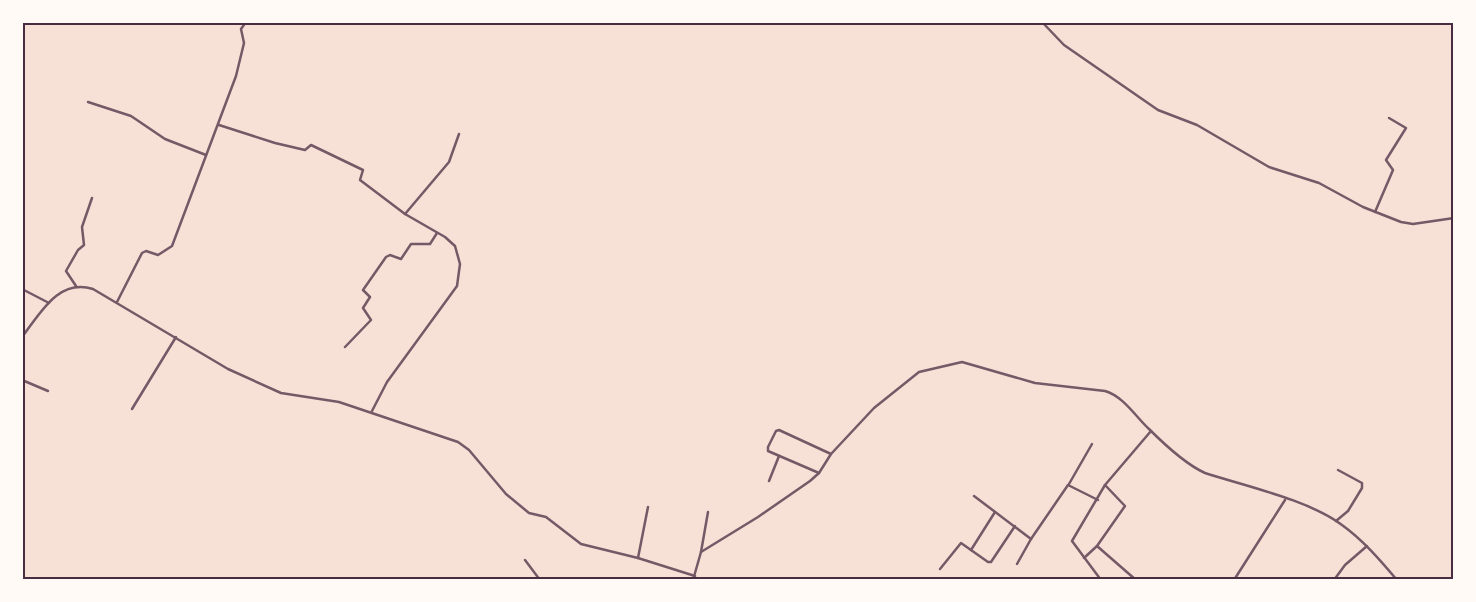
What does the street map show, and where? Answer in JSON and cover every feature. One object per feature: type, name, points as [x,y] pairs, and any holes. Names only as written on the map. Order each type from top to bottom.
[{"type":"street","points":[[117,302],[142,253],[146,251],[158,255],[172,246],[236,76],[244,43],[242,29],[246,22]]},
{"type":"street","points":[[1042,22],[1064,45],[1158,110],[1198,125],[1269,167],[1319,183],[1375,212],[1407,223],[1454,218]]},
{"type":"street","points":[[88,102],[131,116],[165,139],[206,154]]},
{"type":"street","points":[[1375,212],[1393,170],[1386,160],[1406,128],[1389,118]]},
{"type":"street","points":[[219,125],[275,143],[306,150],[312,145],[363,170],[360,180],[405,214],[445,237],[458,251],[460,264],[457,286],[387,382],[372,412]]},
{"type":"street","points":[[405,214],[449,162],[459,134]]},
{"type":"street","points":[[76,286],[66,271],[78,250],[84,245],[82,227],[92,198]]},
{"type":"street","points":[[345,347],[371,320],[363,308],[370,297],[363,291],[386,257],[390,255],[401,259],[410,244],[430,244],[437,233]]},
{"type":"street","points":[[22,337],[62,290],[76,286],[93,289],[228,368],[281,393],[339,402],[463,445],[506,494],[529,513],[546,517],[581,544],[638,558],[694,578],[708,512]]},
{"type":"street","points":[[22,289],[49,303]]},
{"type":"street","points":[[132,410],[176,337]]},
{"type":"street","points":[[701,552],[758,518],[819,473],[832,454],[874,408],[915,374],[962,362],[1035,383],[1110,392],[1118,397],[1151,431],[1200,471],[1286,500],[1336,521],[1367,546],[1397,580]]},
{"type":"street","points":[[22,380],[48,392]]},
{"type":"street","points":[[819,473],[768,451],[776,431],[779,430],[832,454]]},
{"type":"street","points":[[1101,580],[1072,541],[1098,500],[1105,485],[1151,431]]},
{"type":"street","points":[[1017,564],[1031,539],[1069,484],[1092,444]]},
{"type":"street","points":[[769,481],[779,456]]},
{"type":"street","points":[[1336,521],[1348,511],[1362,488],[1362,483],[1338,470]]},
{"type":"street","points":[[1069,484],[1098,500]]},
{"type":"street","points":[[1084,558],[1097,546],[1125,506],[1105,485]]},
{"type":"street","points":[[974,496],[1031,539]]},
{"type":"street","points":[[1234,580],[1286,500]]},
{"type":"street","points":[[638,558],[648,507]]},
{"type":"street","points":[[970,550],[995,512]]},
{"type":"street","points":[[940,569],[959,544],[964,544],[970,550],[991,562],[1015,526]]},
{"type":"street","points":[[1097,546],[1136,580]]},
{"type":"street","points":[[1334,580],[1345,565],[1367,546]]},
{"type":"street","points":[[525,560],[540,580]]}]
